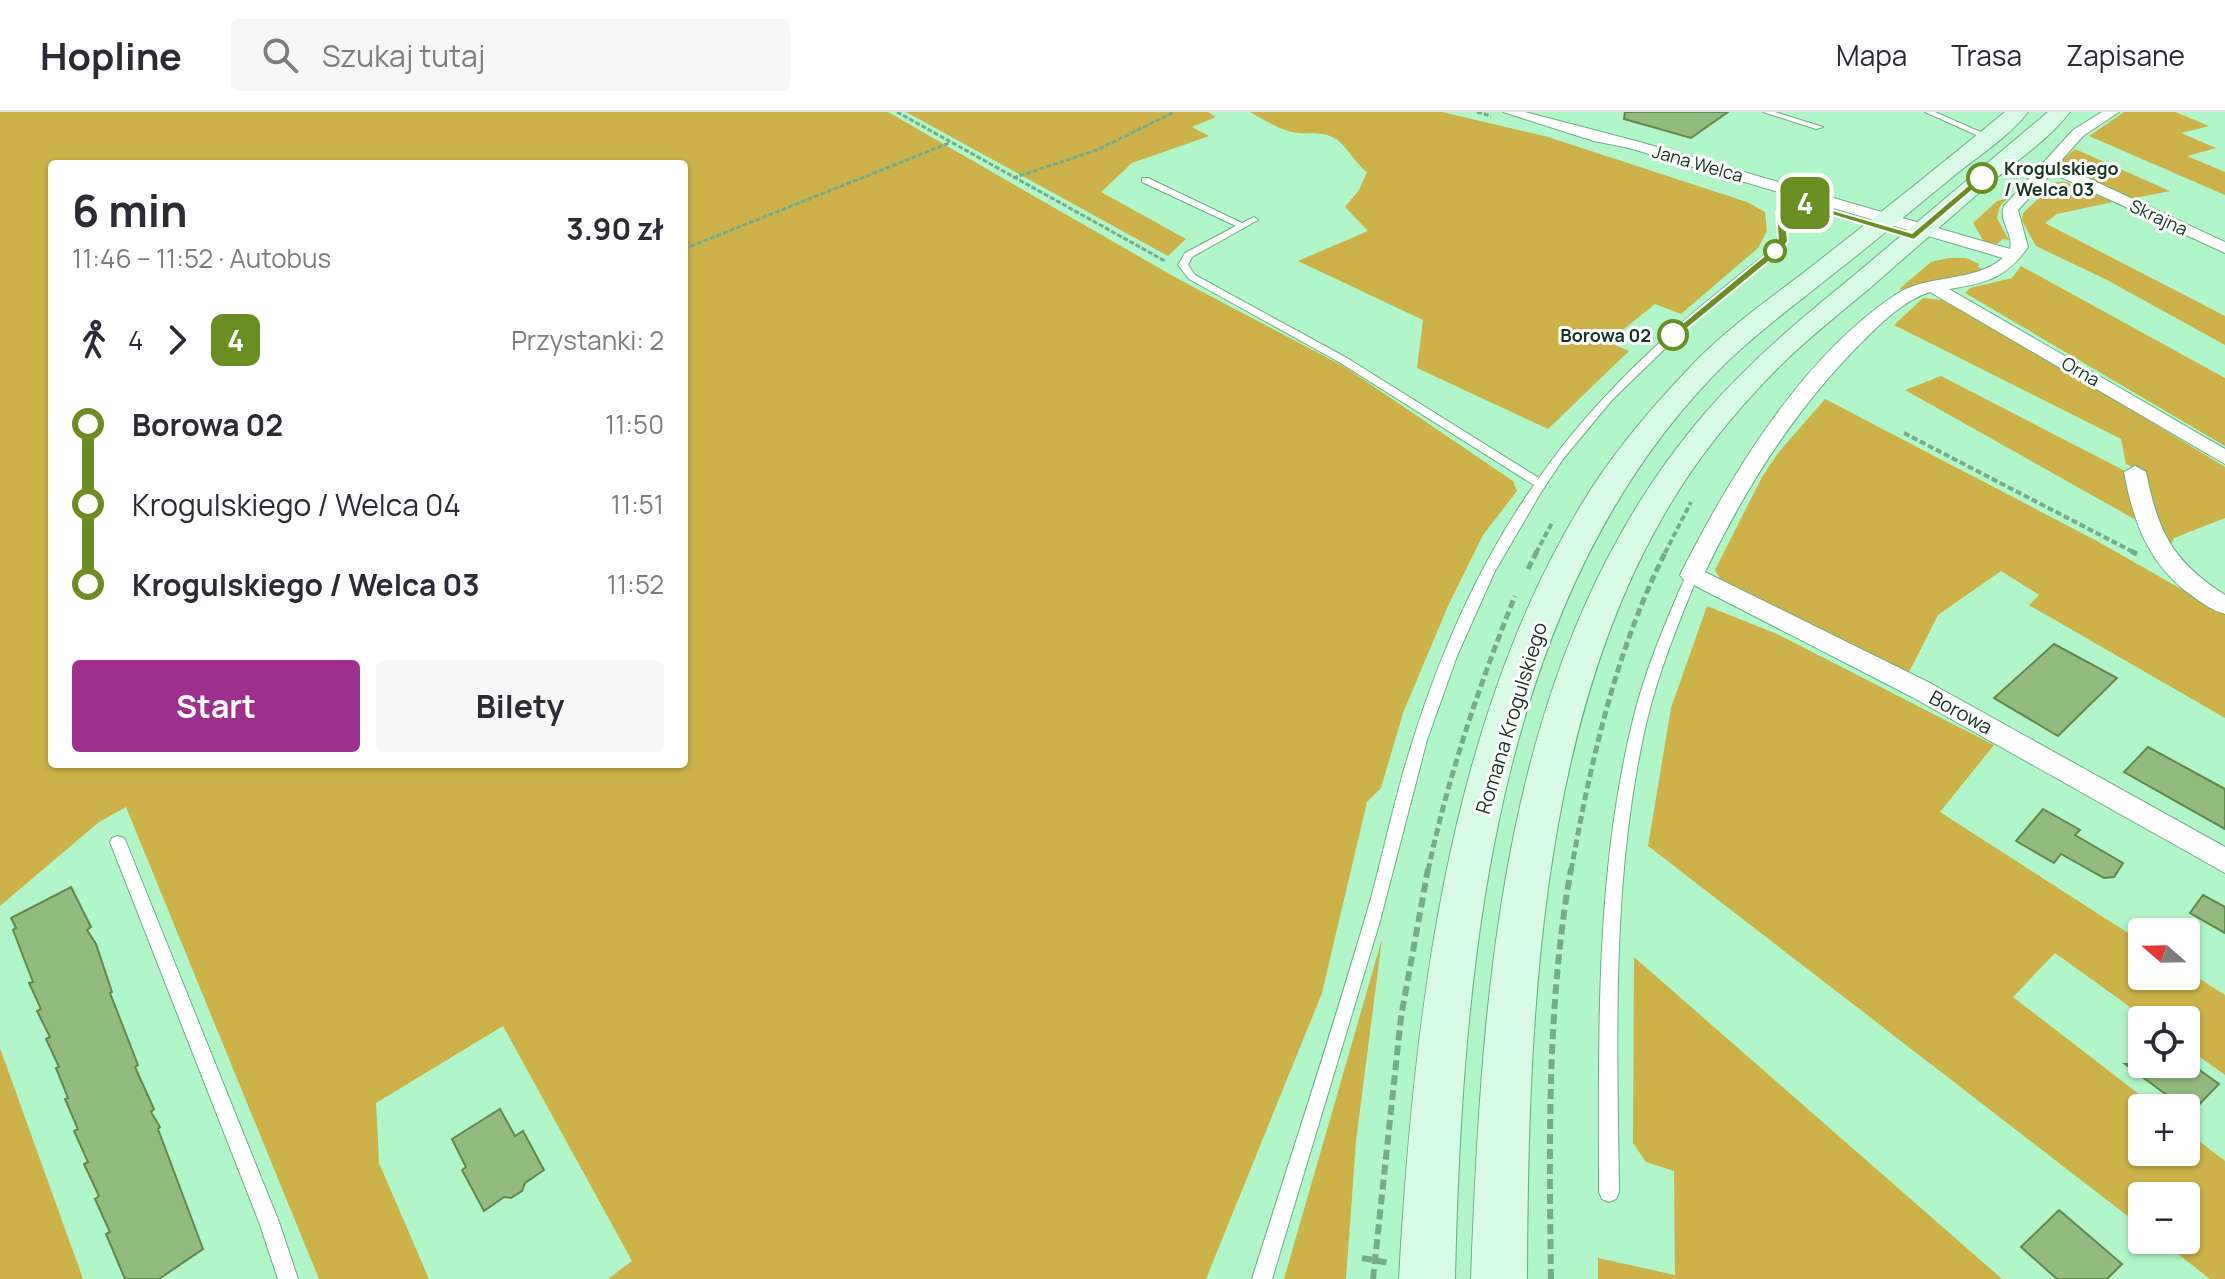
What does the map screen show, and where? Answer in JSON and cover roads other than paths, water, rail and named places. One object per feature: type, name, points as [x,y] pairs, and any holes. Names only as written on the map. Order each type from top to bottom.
[{"type":"main road","name":"Romana Krogulskiego","points":[[1499,1279],[1500,1151],[1510,1012],[1533,850],[1562,726],[1593,631],[1632,542],[1697,443],[1773,357],[1988,137],[2018,112]]},
{"type":"main road","name":"Romana Krogulskiego","points":[[1427,1279],[1434,1134],[1449,995],[1477,833],[1509,711],[1537,627],[1587,522],[1652,429],[1705,368],[1757,322],[1901,228],[2060,112]]},
{"type":"street","name":"Jana Welca","points":[[1512,112],[1599,138],[1624,149],[2012,260]]},
{"type":"street","points":[[1692,575],[1713,528],[1749,468],[1829,363],[1903,297],[1989,277],[2012,260],[2020,247],[2020,239],[2009,214],[2010,209],[2078,133],[2112,112]]},
{"type":"street","name":"Skrajna","points":[[2049,166],[2225,248]]},
{"type":"street","name":"Orna","points":[[1935,288],[2225,458]]},
{"type":"street","points":[[2135,472],[2143,517],[2171,568],[2189,585],[2225,606]]},
{"type":"street","name":"Borowa","points":[[1692,575],[1921,690],[2225,861]]},
{"type":"lane","points":[[1767,112],[1819,127]]},
{"type":"lane","points":[[1929,112],[1988,137]]},
{"type":"lane","points":[[1145,180],[1242,226]]},
{"type":"lane","points":[[1262,1279],[1373,917],[1421,737],[1461,633],[1494,563],[1541,484],[1588,421],[1653,353],[1779,248],[1783,241],[1780,212],[1799,197]]},
{"type":"lane","points":[[1254,220],[1188,255],[1183,265],[1192,277],[1343,360],[1541,484]]},
{"type":"lane","points":[[1609,1192],[1608,974],[1614,874],[1644,710],[1662,649],[1692,575]]},
{"type":"lane","points":[[118,842],[269,1222],[288,1279]]},
{"type":"place","name":"Krogulskiego / Welca 03","points":[[1982,178]]},
{"type":"place","name":"Borowa 02","points":[[1673,335]]}]
